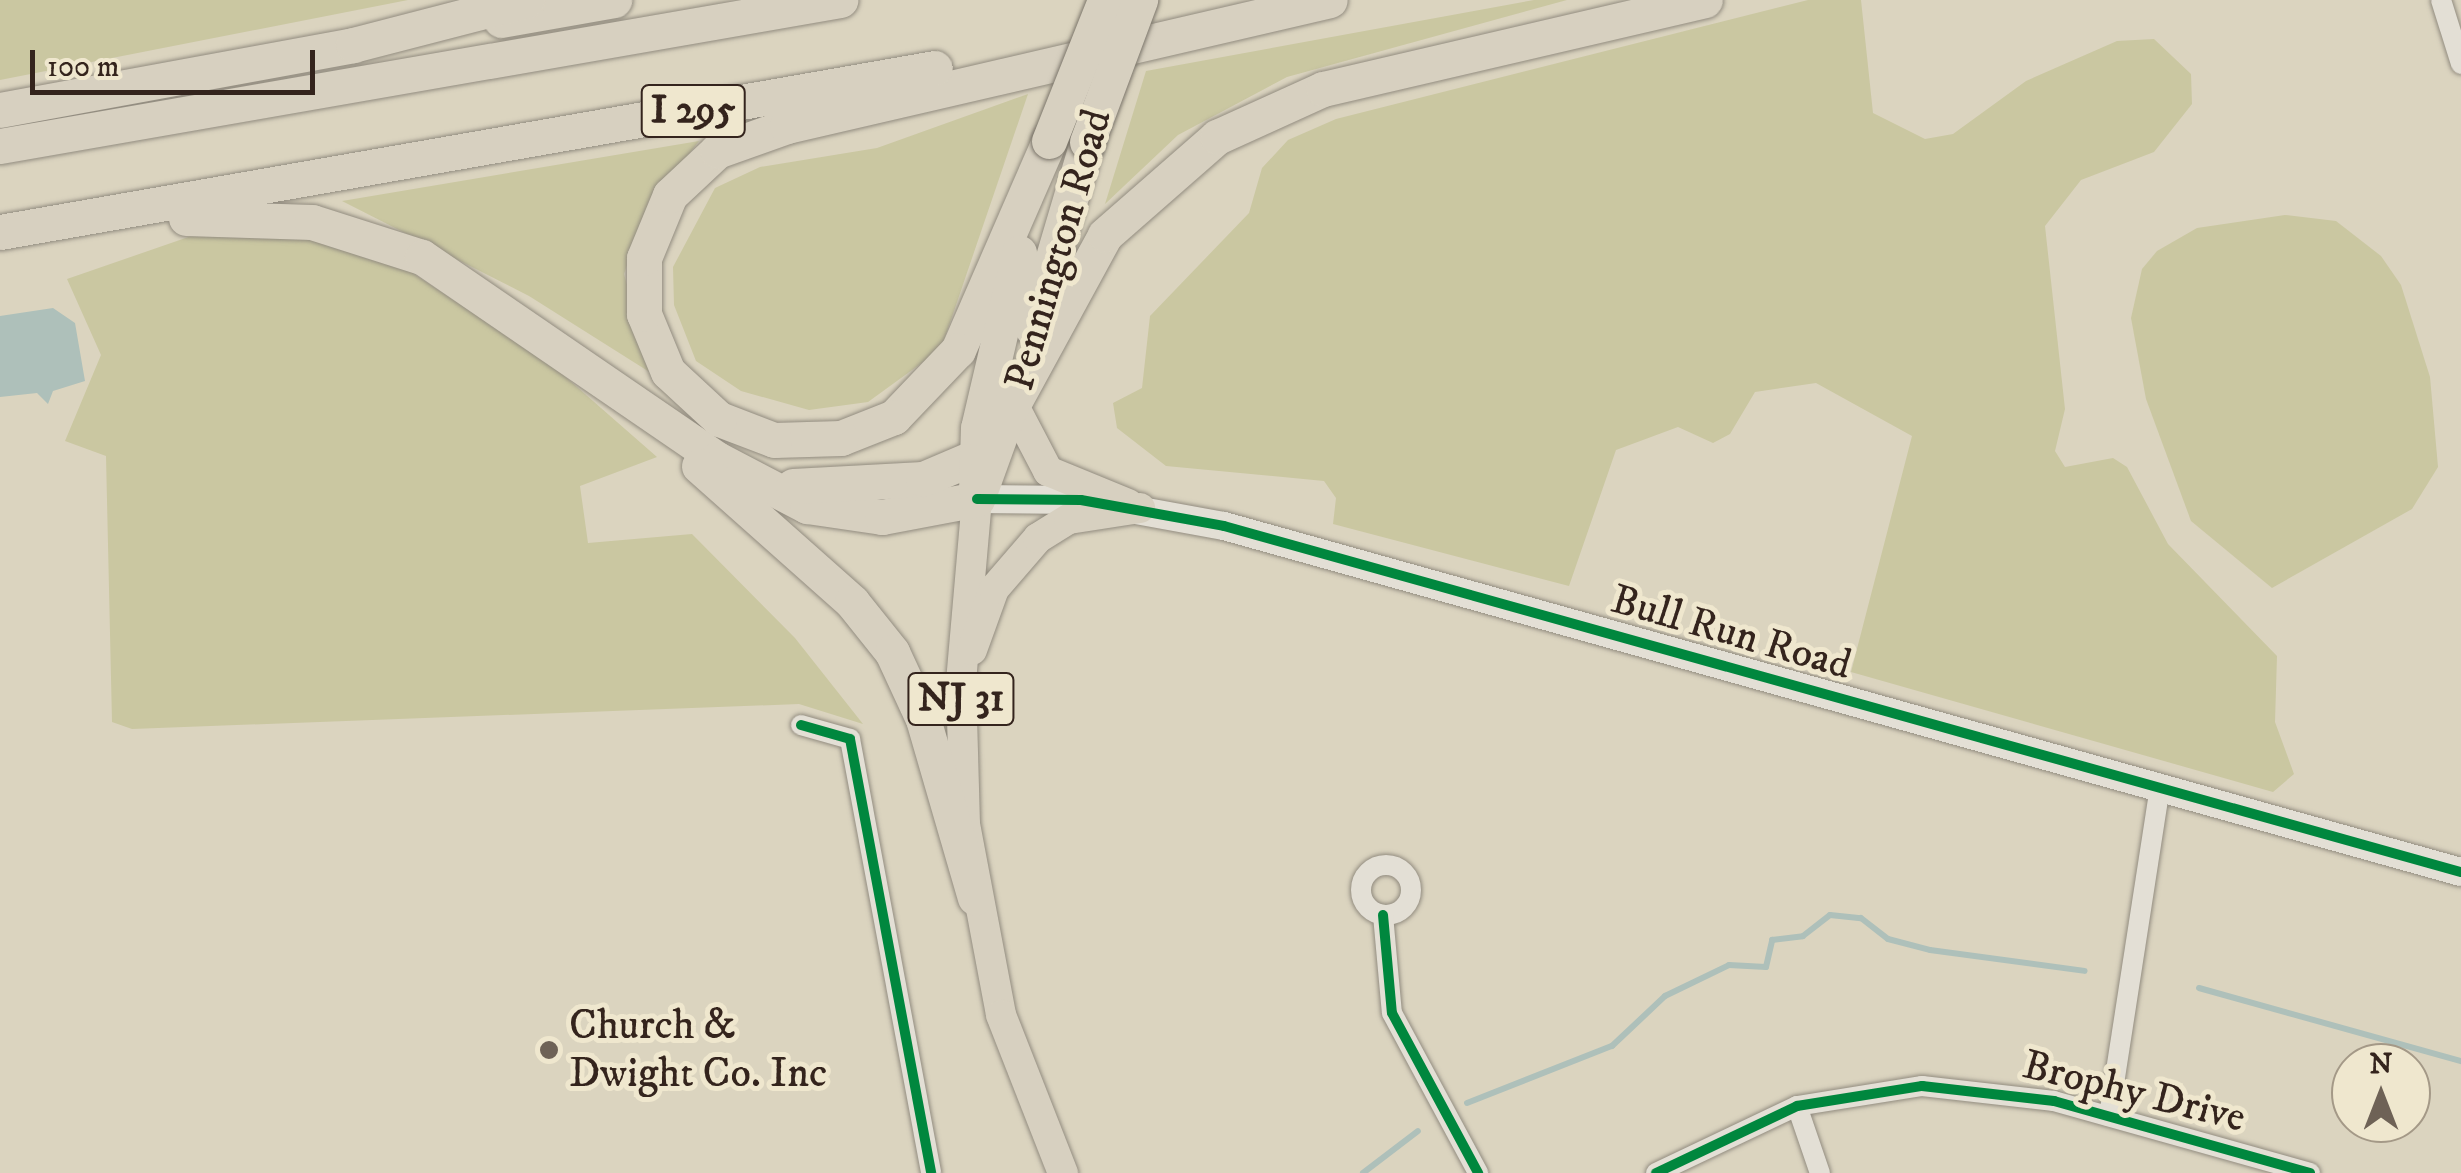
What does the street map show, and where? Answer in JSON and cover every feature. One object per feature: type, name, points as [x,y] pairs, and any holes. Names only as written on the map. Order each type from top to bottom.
[{"type":"highway","points":[[352,45],[527,0]]},
{"type":"highway","points":[[0,110],[614,0]]},
{"type":"highway","name":"I 295","points":[[0,146],[840,0]]},
{"type":"highway","name":"Pennington Road","points":[[977,500],[974,462],[1050,142],[1105,0]]},
{"type":"highway","name":"Pennington Road","points":[[977,500],[1009,420],[1087,142],[1140,0]]},
{"type":"highway","points":[[1050,142],[958,350],[894,417],[841,438],[774,440],[719,420],[668,372],[644,314],[644,258],[670,195],[717,151],[787,126],[1328,0]]},
{"type":"highway","name":"I 295","points":[[0,232],[1328,0]]},
{"type":"highway","points":[[735,470],[847,489],[974,462],[1009,420],[1105,235],[1217,137],[1323,90],[1705,0]]},
{"type":"highway","points":[[60,222],[251,216],[339,228],[454,273],[576,354],[735,470],[845,515],[922,514],[977,500]]},
{"type":"highway","points":[[576,354],[879,634],[922,719],[975,898]]},
{"type":"main road","points":[[1009,420],[1048,471],[1140,508]]},
{"type":"main road","name":"Pennington Road","points":[[977,500],[961,681],[975,898],[1014,1056],[1063,1173]]},
{"type":"main road","points":[[961,681],[994,588],[1024,551],[1069,519],[1140,508]]},
{"type":"street","points":[[2430,0],[2448,23]]},
{"type":"street","points":[[2441,0],[2461,64]]},
{"type":"street","name":"Bull Run Road","points":[[977,500],[1140,508],[2461,872]]},
{"type":"street","points":[[801,725],[850,739],[930,1173]]},
{"type":"street","points":[[2109,1116],[2160,786]]},
{"type":"street","points":[[1383,915],[1392,1013],[1478,1173]]},
{"type":"street","name":"Brophy Drive","points":[[1656,1173],[1797,1106],[1881,1089],[1970,1087],[2109,1116],[2259,1166],[2310,1173]]},
{"type":"street","points":[[1797,1106],[1820,1173]]},
{"type":"shaded area","points":[[0,0],[408,0],[0,80]]},
{"type":"shaded area","points":[[1534,0],[1567,0],[1287,77],[1178,135],[1105,204],[1146,71]]},
{"type":"shaded area","points":[[1808,0],[1861,0],[1873,113],[1925,139],[1953,134],[2026,81],[2117,41],[2154,39],[2191,74],[2192,104],[2154,152],[2081,180],[2045,226],[2065,409],[2055,451],[2065,467],[2113,458],[2127,467],[2168,544],[2277,656],[2275,722],[2294,774],[2273,792],[1851,672],[1912,436],[1816,383],[1755,392],[1730,434],[1713,443],[1678,427],[1616,450],[1569,586],[1333,524],[1336,498],[1324,481],[1166,466],[1117,428],[1113,403],[1142,388],[1150,316],[1249,213],[1262,168],[1288,140],[1336,119]]},
{"type":"shaded area","points":[[1028,94],[941,349],[868,402],[809,410],[741,391],[696,361],[674,305],[673,267],[715,188],[760,167],[877,148]]},
{"type":"shaded area","points":[[699,141],[646,210],[624,274],[651,373],[529,296],[342,201]]},
{"type":"shaded area","points":[[2285,215],[2336,221],[2381,256],[2401,285],[2430,377],[2438,467],[2412,509],[2272,588],[2191,521],[2146,399],[2131,318],[2142,269],[2157,251],[2197,228]]},
{"type":"shaded area","points":[[200,233],[309,236],[411,272],[553,366],[657,457],[580,486],[588,543],[692,534],[795,638],[863,724],[799,704],[132,729],[112,722],[106,456],[65,441],[101,355],[67,279]]},
{"type":"shaded area","points":[[53,308],[75,323],[85,381],[53,391],[48,404],[37,393],[0,397],[0,316]]},
{"type":"waterway","points":[[1467,1103],[1612,1046],[1665,996],[1729,965],[1766,967],[1772,940],[1803,936],[1830,915],[1861,918],[1888,939],[1930,950],[2085,971]]},
{"type":"waterway","points":[[2199,988],[2461,1061]]},
{"type":"waterway","points":[[1363,1173],[1418,1131]]},
{"type":"cycle path","points":[[977,499],[1081,500],[1224,526],[2461,872]]},
{"type":"cycle path","points":[[801,725],[850,739],[931,1173]]},
{"type":"cycle path","points":[[1383,915],[1392,1013],[1478,1173]]},
{"type":"cycle path","points":[[1656,1173],[1797,1106],[1922,1086],[2054,1101],[2310,1173]]},
{"type":"place","name":"Church & Dwight Co. Inc","points":[[549,1050]]}]
